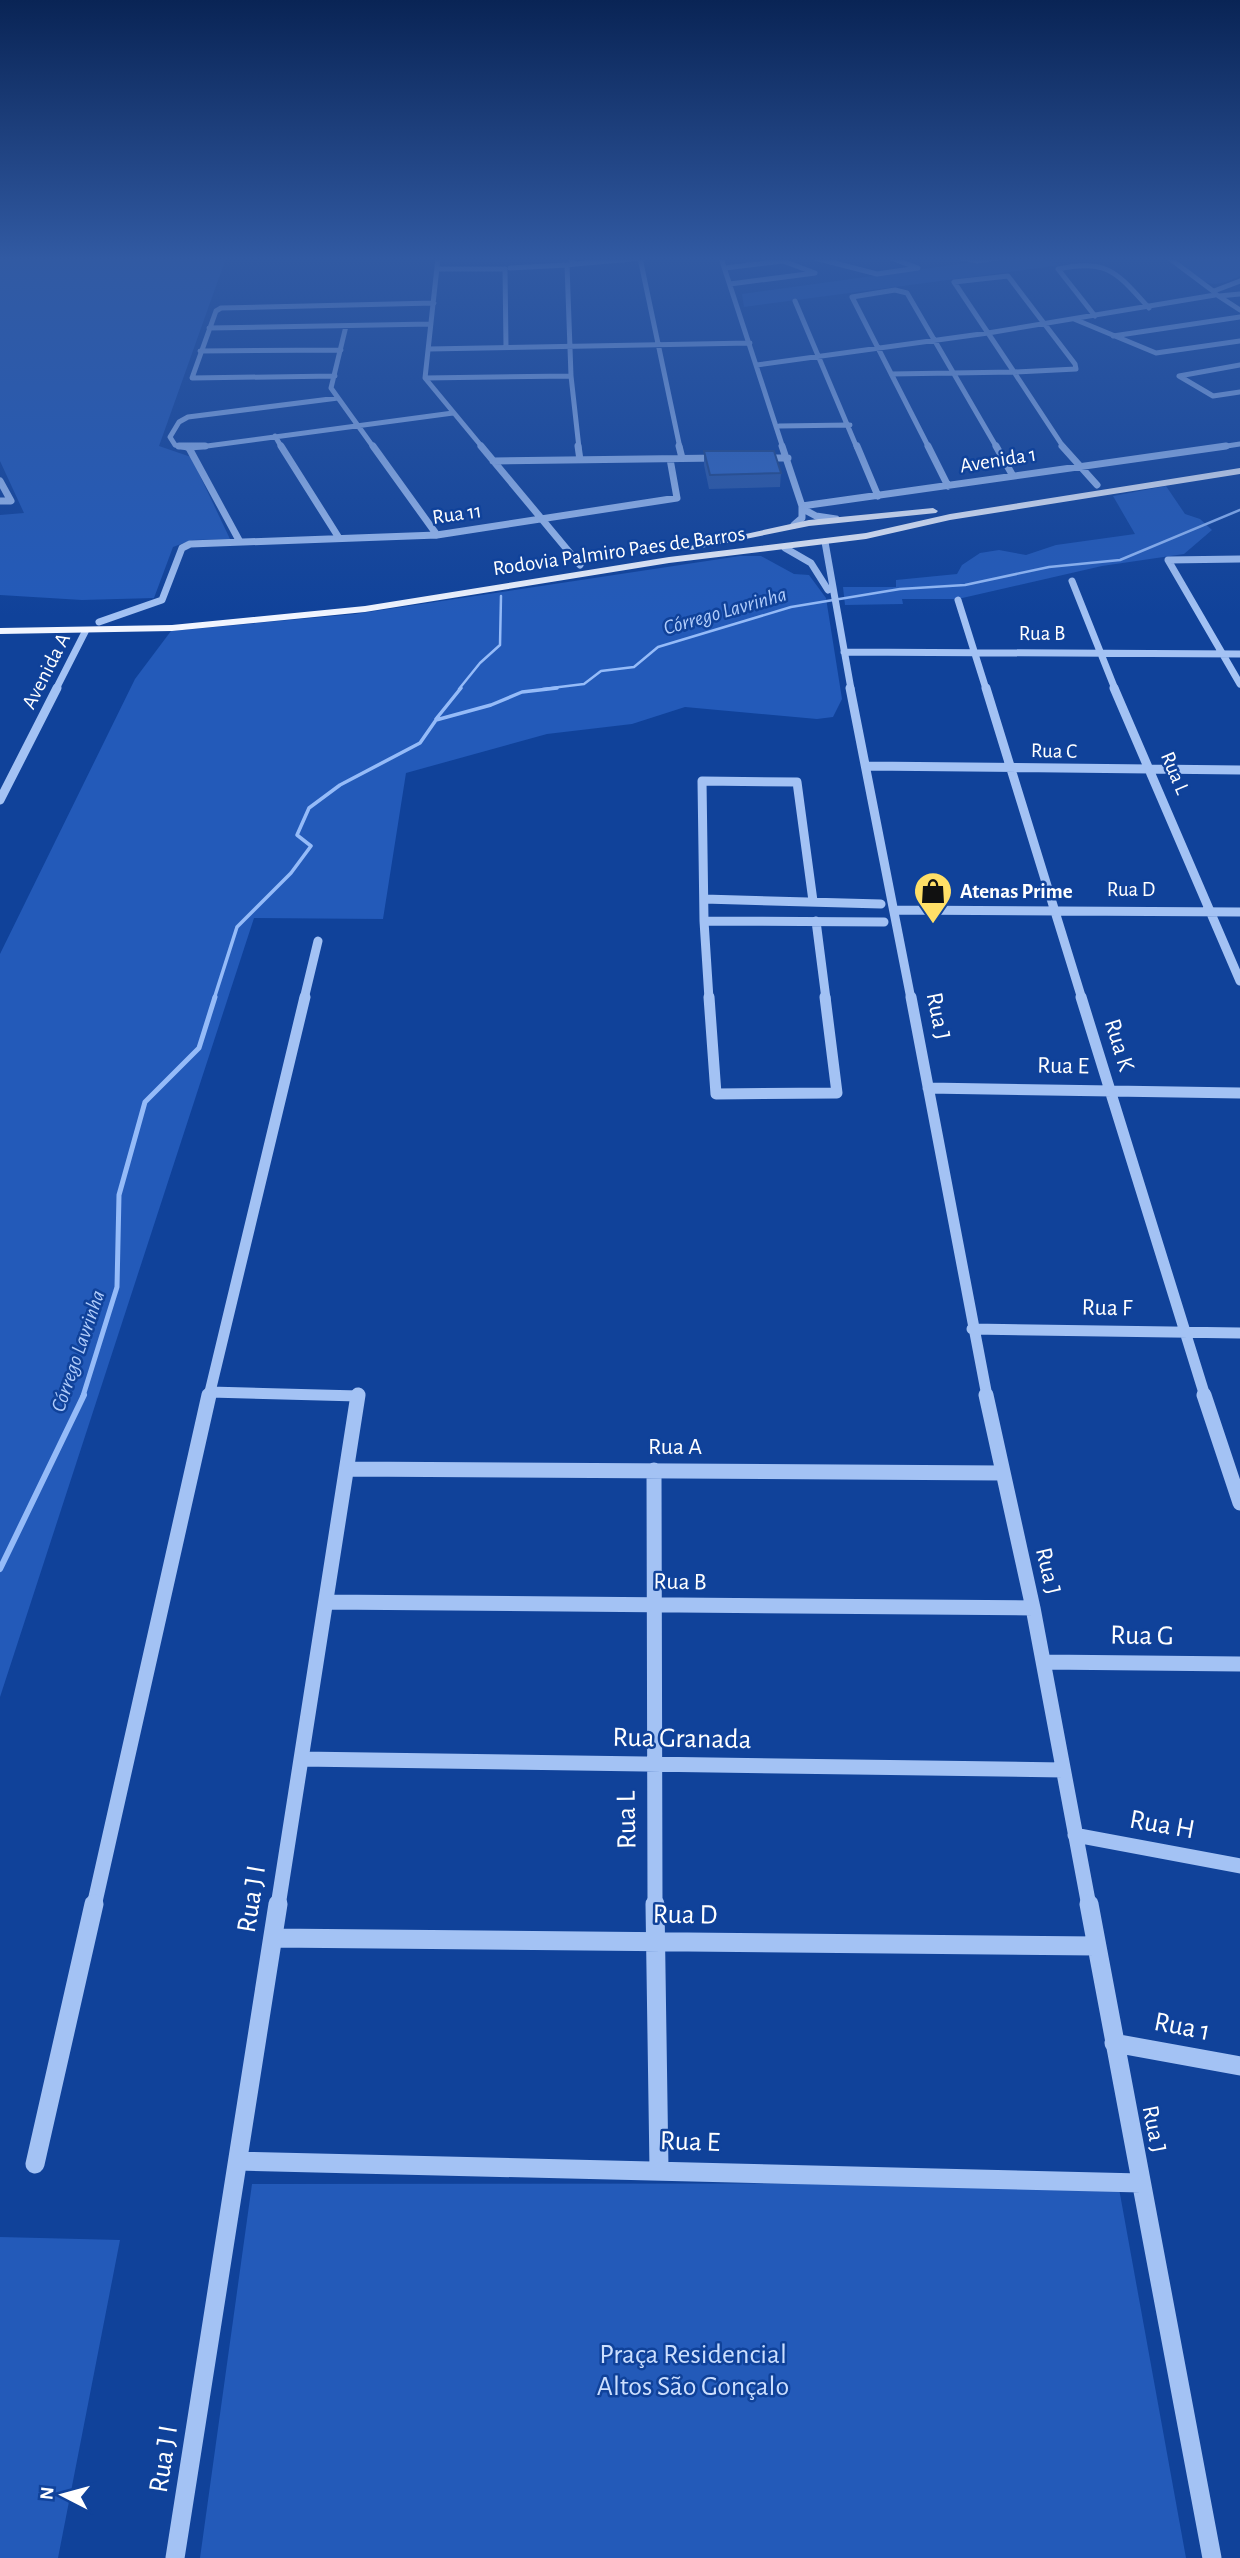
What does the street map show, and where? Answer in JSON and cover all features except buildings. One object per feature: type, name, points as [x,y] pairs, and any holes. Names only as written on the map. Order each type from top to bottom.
[{"type":"main road","name":"Rodovia Palmiro Paes de Barros","points":[[0,622],[99,622],[177,618],[329,604],[671,551],[794,525],[840,518],[939,510],[1240,463]]},
{"type":"main road","name":"Rodovia Palmiro Paes de Barros","points":[[0,632],[85,632],[260,621],[352,610],[669,560],[785,548],[866,536],[950,517],[1240,471]]},
{"type":"main road","points":[[840,518],[866,525],[870,533],[866,536]]},
{"type":"main road","points":[[766,530],[763,535],[766,541],[785,548]]},
{"type":"street","points":[[192,377],[237,377]]},
{"type":"street","points":[[335,377],[331,388],[437,535]]},
{"type":"street","points":[[425,378],[471,377]]},
{"type":"street","points":[[571,377],[580,460]]},
{"type":"street","points":[[663,377],[682,458]]},
{"type":"street","points":[[761,377],[803,507],[802,518],[794,525]]},
{"type":"street","points":[[828,377],[878,496]]},
{"type":"street","points":[[893,377],[948,486]]},
{"type":"street","points":[[957,377],[1013,476]]},
{"type":"street","points":[[1017,377],[1076,466],[1097,485]]},
{"type":"street","points":[[1181,377],[1213,396],[1240,392]]},
{"type":"street","points":[[425,378],[580,565]]},
{"type":"street","points":[[338,398],[188,417],[178,422],[170,437],[175,445],[189,448],[453,413]]},
{"type":"street","points":[[779,426],[850,425]]},
{"type":"street","points":[[275,436],[339,538]]},
{"type":"street","name":"Avenida 1","points":[[803,507],[1240,444]]},
{"type":"street","points":[[99,622],[162,600],[182,548],[200,542],[240,542],[189,448]]},
{"type":"street","points":[[492,461],[735,458]]},
{"type":"street","points":[[748,458],[788,458]]},
{"type":"street","name":"Rua 11","points":[[240,542],[437,535],[677,498],[670,459]]},
{"type":"street","points":[[0,481],[11,501],[0,501]]},
{"type":"street","points":[[803,507],[816,516],[840,518]]},
{"type":"street","name":"Rua J","points":[[825,542],[833,600],[867,766],[888,907],[928,1088],[972,1329],[1044,1662],[1074,1835],[1212,2558]]},
{"type":"street","name":"Rua J","points":[[785,548],[811,563],[833,600]]},
{"type":"street","points":[[1240,559],[1168,560],[1240,684]]},
{"type":"street","name":"Rua L","points":[[1072,581],[1100,654],[1240,981]]},
{"type":"street","name":"Rua K","points":[[958,600],[1111,1091],[1183,1333],[1240,1503]]},
{"type":"street","name":"Avenida A","points":[[0,800],[85,632]]},
{"type":"street","name":"Rua B","points":[[844,652],[1240,654]]},
{"type":"street","name":"Rua C","points":[[867,766],[1240,770]]},
{"type":"street","points":[[813,901],[797,782],[702,781],[704,921],[716,1094],[836,1093],[816,921]]},
{"type":"street","name":"Rua D","points":[[704,899],[813,901],[888,907],[1240,912]]},
{"type":"street","points":[[813,901],[824,903],[832,911],[826,919],[816,921],[804,919],[797,909],[802,904],[813,901]]},
{"type":"street","points":[[704,921],[884,922]]},
{"type":"street","points":[[36,2164],[210,1392],[318,941]]},
{"type":"street","name":"Rua E","points":[[928,1088],[1240,1093]]},
{"type":"street","name":"Rua F","points":[[972,1329],[1240,1333]]},
{"type":"street","name":"Rua J I","points":[[175,2558],[358,1394],[210,1392]]},
{"type":"street","name":"Rua A","points":[[347,1469],[1003,1473]]},
{"type":"street","name":"Rua L","points":[[654,1470],[653,1765],[659,2169]]},
{"type":"street","name":"Rua B","points":[[326,1602],[1033,1608]]},
{"type":"street","name":"Rua G","points":[[1044,1662],[1240,1664]]},
{"type":"street","name":"Rua Granada","points":[[301,1759],[1063,1770]]},
{"type":"street","name":"Rua H","points":[[1074,1835],[1240,1866]]},
{"type":"street","name":"Rua D","points":[[273,1938],[1096,1946]]},
{"type":"street","name":"Rua 1","points":[[1114,2043],[1240,2066]]},
{"type":"street","name":"Rua E","points":[[238,2161],[659,2169],[1141,2183]]},
{"type":"green space","points":[[0,377],[183,377],[159,446],[191,457],[230,539],[192,540],[173,547],[154,598],[82,600],[0,595],[0,515],[24,513],[0,461]]},
{"type":"green space","points":[[1166,486],[1185,514],[1200,519],[1212,530],[1184,554],[1102,566],[958,599],[902,599],[903,604],[845,605],[843,587],[896,587],[896,580],[957,574],[962,565],[980,553],[999,550],[1026,555],[1056,545],[1135,534],[1113,496]]},
{"type":"green space","points":[[740,556],[761,556],[794,574],[809,575],[826,598],[842,699],[833,717],[817,719],[685,707],[632,724],[547,734],[406,773],[383,919],[254,918],[0,1697],[0,954],[135,679],[171,631],[355,614]]},
{"type":"green space","name":"Praça Residencial Altos São Gonçalo","points":[[1118,2183],[1186,2558],[200,2558],[252,2184]]},
{"type":"green space","points":[[0,2237],[120,2240],[58,2558],[0,2558]]},
{"type":"waterway","name":"Córrego Lavrinha","points":[[543,689],[584,684],[601,671],[634,667],[658,647],[791,607],[900,589],[965,585],[1049,567],[1120,560],[1240,510]]},
{"type":"waterway","points":[[459,689],[480,663],[500,645],[501,596]]},
{"type":"waterway","points":[[436,719],[461,688]]},
{"type":"waterway","name":"Córrego Lavrinha","points":[[214,999],[237,927],[291,873],[311,846],[297,835],[309,808],[340,785],[420,743],[436,720],[491,705],[522,692],[557,688]]},
{"type":"waterway","name":"Córrego Lavrinha","points":[[83,1396],[117,1287],[119,1195],[145,1102],[199,1048],[215,997]]},
{"type":"waterway","name":"Córrego Lavrinha","points":[[0,1569],[84,1395]]},
{"type":"place","name":"Atenas Prime","points":[[933,925]]}]
